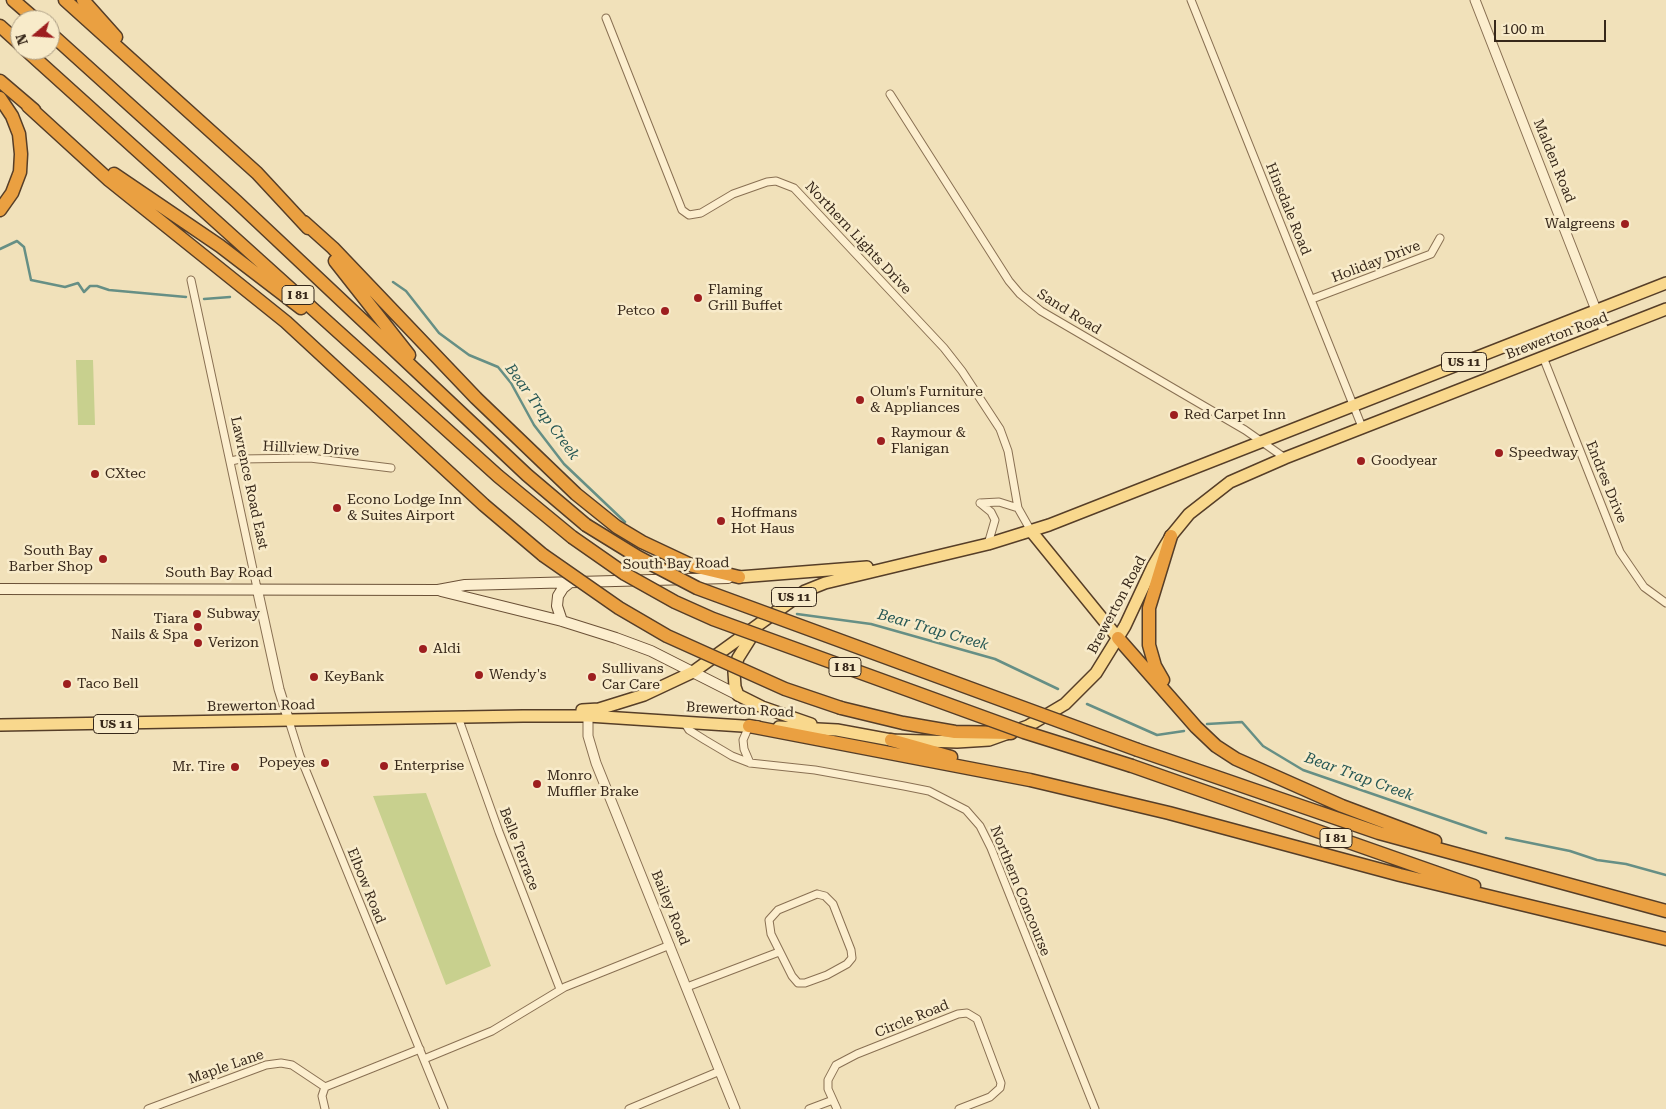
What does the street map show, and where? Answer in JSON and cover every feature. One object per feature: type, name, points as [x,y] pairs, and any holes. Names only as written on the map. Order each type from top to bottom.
[{"type":"highway","points":[[13,0],[24,10]]},
{"type":"highway","points":[[65,0],[257,173],[304,222],[333,248],[476,398],[576,494],[617,527],[642,542],[693,566],[740,577]]},
{"type":"highway","points":[[84,0],[158,83]]},
{"type":"highway","points":[[0,26],[10,35]]},
{"type":"highway","name":"I 81","points":[[60,42],[236,201],[527,475],[586,525],[638,557],[698,588],[1138,750],[1379,834],[1666,911]]},
{"type":"highway","name":"I 81","points":[[37,60],[498,476],[572,537],[625,574],[675,602],[713,619],[1024,732],[1132,766],[1541,910],[1666,939]]},
{"type":"highway","points":[[0,81],[109,180],[286,322],[484,505],[543,555],[619,608],[667,636],[785,689],[841,708],[903,723],[955,732],[1010,733]]},
{"type":"highway","points":[[0,98],[12,116],[18,134],[21,154],[20,172],[12,193],[0,210]]},
{"type":"highway","points":[[28,106],[101,165],[220,246],[365,356]]},
{"type":"highway","points":[[304,222],[435,389]]},
{"type":"highway","points":[[1171,536],[1149,608],[1149,645],[1154,666],[1179,708]]},
{"type":"highway","points":[[1118,638],[1179,708],[1216,746],[1236,759],[1342,806],[1500,866]]},
{"type":"highway","points":[[749,726],[1030,780],[1169,813],[1400,875],[1541,910]]},
{"type":"highway","points":[[891,740],[1030,780]]},
{"type":"main road","name":"Brewerton Road","points":[[523,716],[599,709],[644,695],[694,672],[793,598],[818,586],[988,544],[1031,531],[1666,283]]},
{"type":"main road","name":"Brewerton Road","points":[[0,725],[588,716],[837,730],[891,740],[957,742],[989,740],[1040,720],[1072,698],[1096,673],[1118,638],[1171,536],[1189,514],[1211,495],[1241,476],[1666,309]]},
{"type":"main road","points":[[1031,531],[1118,638]]},
{"type":"main road","name":"South Bay Road","points":[[0,588],[438,590],[465,585],[800,574],[915,562]]},
{"type":"main road","points":[[562,621],[557,606],[558,596],[563,588],[572,581]]},
{"type":"main road","name":"South Bay Road","points":[[438,590],[562,621],[642,648],[738,695],[802,722],[837,730]]},
{"type":"main road","points":[[738,695],[735,687],[734,672],[738,658],[760,623]]},
{"type":"main road","points":[[588,716],[599,709]]},
{"type":"street","name":"Hinsdale Road","points":[[1192,0],[1362,428]]},
{"type":"street","name":"Malden Road","points":[[1475,0],[1605,333]]},
{"type":"street","name":"Northern Lights Drive","points":[[606,18],[682,210],[689,215],[700,213],[733,194],[766,182],[776,181],[794,188],[944,348],[962,371],[1000,429],[1010,458],[1018,508]]},
{"type":"street","name":"Sand Road","points":[[890,94],[1009,281],[1020,294],[1041,311],[1261,441],[1286,458]]},
{"type":"street","name":"Holiday Drive","points":[[1312,299],[1431,254],[1438,246],[1440,238]]},
{"type":"street","name":"Lawrence Road East","points":[[191,280],[279,688],[289,720]]},
{"type":"street","name":"Endres Drive","points":[[1543,357],[1620,552],[1644,587],[1666,603]]},
{"type":"street","name":"Hillview Drive","points":[[231,461],[240,459],[310,458],[391,468]]},
{"type":"street","points":[[988,544],[995,520],[991,512],[980,503],[999,502],[1018,508],[1031,531]]},
{"type":"street","name":"Bailey Road","points":[[588,716],[588,736],[596,763],[735,1109]]},
{"type":"street","name":"Belle Terrace","points":[[458,717],[498,832],[560,989]]},
{"type":"street","name":"Elbow Road","points":[[289,720],[300,756],[444,1109]]},
{"type":"street","name":"Northern Concourse","points":[[684,722],[689,730],[705,740],[732,756],[750,763],[815,770],[904,786],[937,795],[966,810],[980,826],[991,848],[1095,1109]]},
{"type":"street","points":[[749,726],[743,740],[744,749],[750,763]]},
{"type":"street","points":[[817,894],[826,896],[833,904],[851,950],[852,958],[847,964],[827,975],[805,983],[798,983],[779,952],[768,926],[772,915],[798,901],[817,894]]},
{"type":"street","points":[[424,1059],[492,1031],[560,989],[670,945]]},
{"type":"street","points":[[687,987],[779,952]]},
{"type":"street","name":"Circle Road","points":[[837,1109],[832,1100],[828,1080],[836,1065],[856,1054],[958,1014],[968,1013],[978,1019],[1001,1083],[1000,1088],[990,1097],[959,1109]]},
{"type":"street","points":[[325,1109],[322,1096],[325,1087],[420,1049]]},
{"type":"street","name":"Maple Lane","points":[[148,1109],[228,1078],[274,1064],[292,1065],[325,1087]]},
{"type":"street","points":[[629,1109],[720,1072]]},
{"type":"street","points":[[809,1109],[832,1100]]},
{"type":"green space","points":[[76,360],[93,360],[95,425],[78,425]]},
{"type":"green space","points":[[426,793],[491,966],[446,985],[373,796]]},
{"type":"waterway","name":"Bear Trap Creek","points":[[0,249],[17,241],[24,247],[31,280],[65,287],[78,283],[84,292],[90,286],[97,286],[109,290],[186,297]]},
{"type":"waterway","name":"Bear Trap Creek","points":[[393,282],[406,291],[439,333],[469,355],[498,367],[511,383],[534,425],[564,464],[625,522]]},
{"type":"waterway","name":"Bear Trap Creek","points":[[204,299],[230,297]]},
{"type":"waterway","name":"Bear Trap Creek","points":[[797,614],[871,624],[995,659],[1058,689]]},
{"type":"waterway","name":"Bear Trap Creek","points":[[1087,704],[1157,735],[1184,731]]},
{"type":"waterway","name":"Bear Trap Creek","points":[[1207,724],[1242,722],[1263,746],[1303,770],[1486,833]]},
{"type":"waterway","name":"Bear Trap Creek","points":[[1506,838],[1570,851],[1597,860],[1626,864],[1666,875]]},
{"type":"place","name":"Walgreens","points":[[1625,224]]},
{"type":"place","name":"Flaming Grill Buffet","points":[[698,298]]},
{"type":"place","name":"Petco","points":[[665,311]]},
{"type":"place","name":"Olum's Furniture & Appliances","points":[[860,400]]},
{"type":"place","name":"Red Carpet Inn","points":[[1174,415]]},
{"type":"place","name":"Raymour & Flanigan","points":[[881,441]]},
{"type":"place","name":"Speedway","points":[[1499,453]]},
{"type":"place","name":"Goodyear","points":[[1361,461]]},
{"type":"place","name":"CXtec","points":[[95,474]]},
{"type":"place","name":"Econo Lodge Inn & Suites Airport","points":[[337,508]]},
{"type":"place","name":"Hoffmans Hot Haus","points":[[721,521]]},
{"type":"place","name":"South Bay Barber Shop","points":[[103,559]]},
{"type":"place","name":"Subway","points":[[197,614]]},
{"type":"place","name":"Tiara Nails & Spa","points":[[198,627]]},
{"type":"place","name":"Verizon","points":[[198,643]]},
{"type":"place","name":"Aldi","points":[[423,649]]},
{"type":"place","name":"Wendy's","points":[[479,675]]},
{"type":"place","name":"KeyBank","points":[[314,677]]},
{"type":"place","name":"Sullivans Car Care","points":[[592,677]]},
{"type":"place","name":"Taco Bell","points":[[67,684]]},
{"type":"place","name":"Popeyes","points":[[325,763]]},
{"type":"place","name":"Enterprise","points":[[384,766]]},
{"type":"place","name":"Mr. Tire","points":[[235,767]]},
{"type":"place","name":"Monro Muffler Brake","points":[[537,784]]}]
